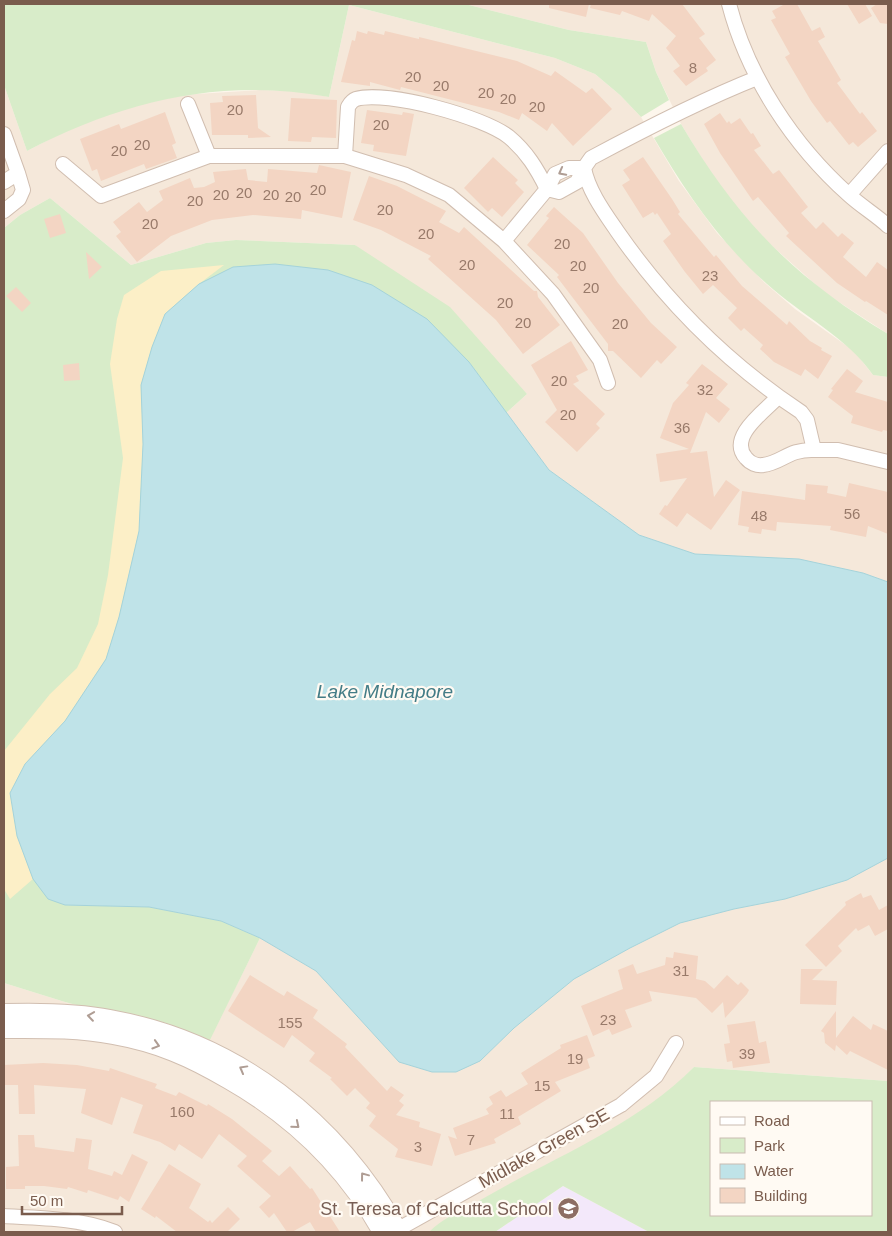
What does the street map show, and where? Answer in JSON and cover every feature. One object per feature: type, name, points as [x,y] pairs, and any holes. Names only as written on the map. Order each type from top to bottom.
[{"type":"street","points":[[729,4],[738,36],[756,78],[806,150],[849,195],[888,226]]},
{"type":"street","points":[[345,156],[348,107],[352,101],[374,98],[413,102],[472,118],[508,136],[530,157],[547,189],[559,192],[577,182],[591,158],[654,124],[718,93],[756,78]]},
{"type":"street","points":[[188,104],[209,156]]},
{"type":"street","points":[[4,134],[23,190],[19,199],[4,211]]},
{"type":"street","points":[[849,195],[888,151]]},
{"type":"street","points":[[63,164],[101,196],[209,156],[345,156],[406,175],[449,195],[504,241],[553,294],[600,360],[608,383]]},
{"type":"street","points":[[584,168],[586,180],[591,189],[645,272],[693,325],[725,355],[778,397],[801,412],[807,420],[814,450]]},
{"type":"street","points":[[4,182],[18,173]]},
{"type":"street","points":[[504,241],[547,189]]},
{"type":"street","points":[[778,397],[744,432],[740,445],[745,457],[753,464],[764,465],[793,452],[814,450],[838,450],[888,462]]},
{"type":"street","points":[[4,1013],[113,1034],[198,1054],[297,1125],[346,1176],[393,1232]]},
{"type":"street","points":[[4,1029],[44,1020]]},
{"type":"street","name":"Midlake Green SE","points":[[393,1232],[621,1105],[656,1076],[676,1043]]},
{"type":"street","points":[[4,1216],[68,1219],[96,1225],[115,1232]]},
{"type":"shaded area","points":[[465,4],[888,4],[888,334],[825,293],[761,236],[734,205],[712,175],[681,124],[656,72],[646,42],[569,30]]},
{"type":"shaded area","points":[[349,5],[555,58],[595,74],[620,95],[641,117],[679,181],[717,233],[765,283],[795,309],[854,351],[873,375],[888,377],[888,582],[863,573],[799,559],[695,554],[639,535],[549,470],[506,413],[527,394],[355,245],[236,240],[206,243],[131,265],[50,198],[20,215],[4,228],[4,85],[27,151],[69,129],[108,114],[146,102],[180,95],[260,90],[299,91],[329,97]]},
{"type":"shaded area","points":[[888,858],[888,1081],[694,1067],[672,1089],[595,1140],[429,1232],[4,1232],[4,983],[65,1002],[210,1039],[260,938],[316,971],[399,1062],[480,1061],[514,1028],[574,979],[680,923],[734,909],[785,899],[847,880]]},
{"type":"shaded area","name":"St. Teresa of Calcutta School","points":[[563,1186],[649,1232],[495,1232]]},
{"type":"green space","points":[[4,4],[465,4],[569,30],[646,42],[656,72],[669,100],[641,117],[620,95],[595,74],[555,58],[349,5],[329,97],[250,90],[211,92],[173,98],[99,119],[27,151],[4,85]]},
{"type":"green space","points":[[681,124],[724,189],[770,243],[823,290],[854,313],[888,334],[888,377],[873,375],[863,362],[838,338],[767,284],[734,251],[704,216],[654,138]]},
{"type":"green space","points":[[50,198],[131,265],[206,243],[236,240],[355,245],[450,307],[527,394],[506,413],[469,362],[65,905],[149,907],[221,921],[260,938],[210,1040],[65,1002],[4,983],[4,228],[20,215]]},
{"type":"green space","points":[[694,1067],[888,1081],[888,1232],[649,1232],[563,1186],[495,1232],[429,1232],[441,1222],[594,1139],[646,1107]]},
{"type":"sand","points":[[224,265],[165,314],[152,347],[141,385],[143,444],[139,531],[119,617],[106,659],[65,721],[25,764],[17,836],[33,879],[10,899],[4,889],[4,751],[50,694],[77,668],[98,624],[108,575],[123,458],[110,364],[117,319],[124,295],[161,271]]},
{"type":"water","name":"Lake Midnapore","points":[[275,264],[328,270],[372,285],[427,319],[469,362],[549,470],[639,535],[695,554],[799,559],[863,573],[888,582],[888,858],[847,880],[785,899],[734,909],[680,923],[574,979],[514,1028],[480,1061],[456,1072],[432,1072],[399,1062],[316,971],[260,938],[221,921],[149,907],[65,905],[48,899],[33,879],[17,836],[10,793],[25,764],[65,721],[106,659],[119,617],[139,531],[143,444],[141,385],[152,347],[165,314],[199,284],[233,267]]},
{"type":"building","points":[[549,4],[589,4],[586,17],[549,8]]},
{"type":"building","points":[[591,4],[682,4],[705,34],[699,38],[716,60],[706,68],[708,71],[686,86],[673,71],[680,66],[666,48],[676,36],[652,14],[649,21],[622,11],[620,15],[590,8]]},
{"type":"building","points":[[785,4],[797,4],[812,31],[820,27],[825,37],[818,41],[841,80],[837,83],[860,114],[862,112],[877,131],[858,147],[853,142],[849,145],[830,121],[827,123],[811,101],[785,57],[790,54],[771,20],[776,18],[772,11]]},
{"type":"building","points":[[847,4],[865,4],[872,16],[859,24]]},
{"type":"building","points":[[877,4],[888,4],[888,24],[880,23],[871,8]]},
{"type":"building","points":[[357,31],[367,34],[368,31],[384,35],[385,31],[419,39],[419,37],[517,61],[551,76],[555,71],[586,93],[592,88],[612,109],[573,146],[552,123],[547,131],[522,113],[519,120],[499,112],[401,87],[400,90],[370,82],[370,86],[341,82],[352,40],[355,41]]},
{"type":"building","points":[[256,95],[258,128],[271,137],[248,138],[248,135],[212,135],[210,103],[223,102],[222,96]]},
{"type":"building","points":[[291,98],[337,100],[336,138],[312,137],[311,142],[288,141]]},
{"type":"building","points":[[367,110],[402,115],[403,112],[414,114],[406,156],[373,151],[374,145],[361,143]]},
{"type":"building","points":[[165,112],[176,143],[172,145],[177,158],[146,169],[144,164],[101,181],[97,169],[92,171],[80,139],[119,124],[121,129]]},
{"type":"building","points":[[720,113],[727,123],[729,121],[731,124],[740,118],[751,134],[753,133],[761,146],[754,150],[773,174],[779,170],[808,207],[801,213],[816,229],[823,222],[838,237],[842,233],[854,243],[843,257],[866,277],[877,262],[888,270],[888,315],[837,283],[786,236],[789,233],[758,197],[753,201],[720,153],[704,124]]},
{"type":"building","points":[[493,157],[518,180],[515,183],[524,192],[502,217],[492,208],[488,212],[464,188]]},
{"type":"building","points":[[643,157],[680,212],[678,214],[714,257],[716,255],[742,286],[787,325],[789,321],[810,341],[822,348],[821,350],[832,356],[818,379],[805,369],[801,376],[774,362],[760,349],[763,345],[744,328],[741,331],[728,318],[737,308],[713,285],[703,294],[685,272],[663,241],[671,234],[657,213],[655,215],[653,212],[643,218],[622,185],[630,180],[623,170]]},
{"type":"building","points":[[319,165],[351,172],[342,218],[302,210],[301,219],[253,215],[212,220],[171,236],[137,262],[116,236],[121,232],[113,222],[139,202],[147,212],[163,200],[159,191],[190,178],[194,188],[204,187],[215,182],[213,172],[246,169],[248,180],[267,182],[268,169],[317,173]]},
{"type":"building","points":[[369,176],[397,186],[446,211],[439,222],[459,233],[464,227],[534,291],[537,291],[538,297],[560,325],[523,354],[496,320],[428,259],[431,256],[381,230],[353,220]]},
{"type":"building","points":[[554,207],[583,233],[618,283],[651,323],[677,347],[661,364],[657,360],[641,378],[613,351],[608,351],[608,344],[557,277],[559,275],[527,245],[549,218],[546,216]]},
{"type":"building","points":[[60,214],[66,233],[50,238],[44,219]]},
{"type":"building","points":[[86,252],[102,267],[89,279]]},
{"type":"building","points":[[16,287],[31,303],[22,312],[6,296]]},
{"type":"building","points":[[571,341],[588,370],[576,376],[579,381],[573,384],[605,414],[596,424],[600,428],[577,452],[545,422],[557,410],[531,365]]},
{"type":"building","points":[[79,363],[80,380],[64,381],[63,365]]},
{"type":"building","points":[[702,364],[728,384],[716,398],[730,409],[719,423],[706,412],[690,453],[707,451],[714,497],[726,480],[740,490],[711,530],[687,513],[677,527],[659,514],[687,478],[660,482],[656,454],[689,449],[660,438],[673,403],[689,385],[686,383]]},
{"type":"building","points":[[847,369],[863,381],[855,392],[888,402],[888,431],[883,430],[882,432],[851,423],[853,416],[828,397],[833,390],[831,389]]},
{"type":"building","points":[[849,483],[888,492],[888,534],[868,526],[866,537],[830,530],[831,526],[777,522],[776,531],[762,529],[761,534],[748,532],[749,527],[738,525],[742,491],[805,500],[806,484],[828,486],[827,493],[846,497]]},
{"type":"building","points":[[861,893],[863,898],[871,895],[879,910],[888,905],[888,929],[875,936],[869,925],[858,931],[856,928],[838,946],[842,951],[826,967],[805,945],[846,905],[845,902]]},
{"type":"building","points":[[674,952],[698,956],[696,979],[705,981],[714,989],[727,975],[738,985],[741,982],[749,990],[747,994],[725,1018],[723,1002],[712,1013],[696,998],[649,991],[652,1001],[625,1010],[632,1027],[612,1035],[609,1029],[593,1036],[581,1006],[623,989],[618,970],[633,964],[637,974],[665,965],[666,957],[673,958]]},
{"type":"building","points":[[801,969],[823,969],[812,980],[837,981],[836,1005],[800,1004]]},
{"type":"building","points":[[250,975],[284,996],[287,991],[318,1010],[313,1018],[347,1044],[345,1047],[387,1091],[391,1086],[404,1095],[399,1101],[404,1105],[396,1115],[420,1122],[419,1127],[441,1134],[432,1166],[395,1157],[398,1149],[369,1126],[376,1116],[366,1108],[370,1103],[355,1088],[347,1096],[330,1079],[332,1078],[309,1061],[315,1053],[292,1035],[284,1048],[228,1011]]},
{"type":"building","points":[[836,1011],[836,1038],[853,1016],[871,1030],[873,1024],[888,1031],[888,1070],[850,1051],[847,1055],[836,1045],[835,1051],[825,1043],[824,1033],[821,1031]]},
{"type":"building","points":[[755,1021],[759,1043],[766,1041],[770,1063],[733,1068],[732,1061],[727,1062],[724,1044],[730,1043],[727,1025]]},
{"type":"building","points":[[587,1035],[595,1056],[587,1059],[590,1068],[555,1082],[561,1091],[518,1117],[521,1124],[494,1139],[496,1143],[455,1156],[448,1136],[457,1139],[453,1128],[489,1114],[486,1109],[493,1104],[489,1097],[501,1090],[506,1097],[528,1084],[521,1073],[561,1048],[560,1045]]},
{"type":"building","points":[[43,1063],[77,1065],[109,1071],[110,1068],[157,1084],[155,1088],[176,1096],[179,1092],[207,1106],[208,1104],[232,1119],[272,1151],[262,1161],[279,1176],[290,1166],[310,1189],[312,1188],[340,1232],[316,1232],[310,1222],[292,1232],[287,1232],[274,1213],[269,1218],[259,1207],[271,1196],[237,1166],[247,1156],[219,1134],[202,1159],[179,1144],[175,1151],[160,1142],[133,1133],[143,1105],[121,1097],[112,1125],[81,1113],[86,1089],[34,1085],[35,1114],[19,1114],[18,1085],[4,1085],[4,1065]]},
{"type":"building","points":[[18,1135],[34,1135],[35,1147],[74,1152],[76,1138],[92,1140],[88,1169],[112,1176],[114,1171],[122,1175],[132,1154],[148,1162],[129,1202],[120,1196],[118,1200],[88,1190],[87,1193],[68,1187],[67,1189],[25,1186],[25,1189],[6,1189],[6,1167],[19,1166]]},
{"type":"building","points":[[169,1164],[201,1184],[189,1208],[212,1223],[228,1207],[240,1219],[227,1232],[177,1232],[156,1216],[155,1218],[141,1209]]},
{"type":"place","name":"St. Teresa of Calcutta School","points":[[568,1209]]}]
